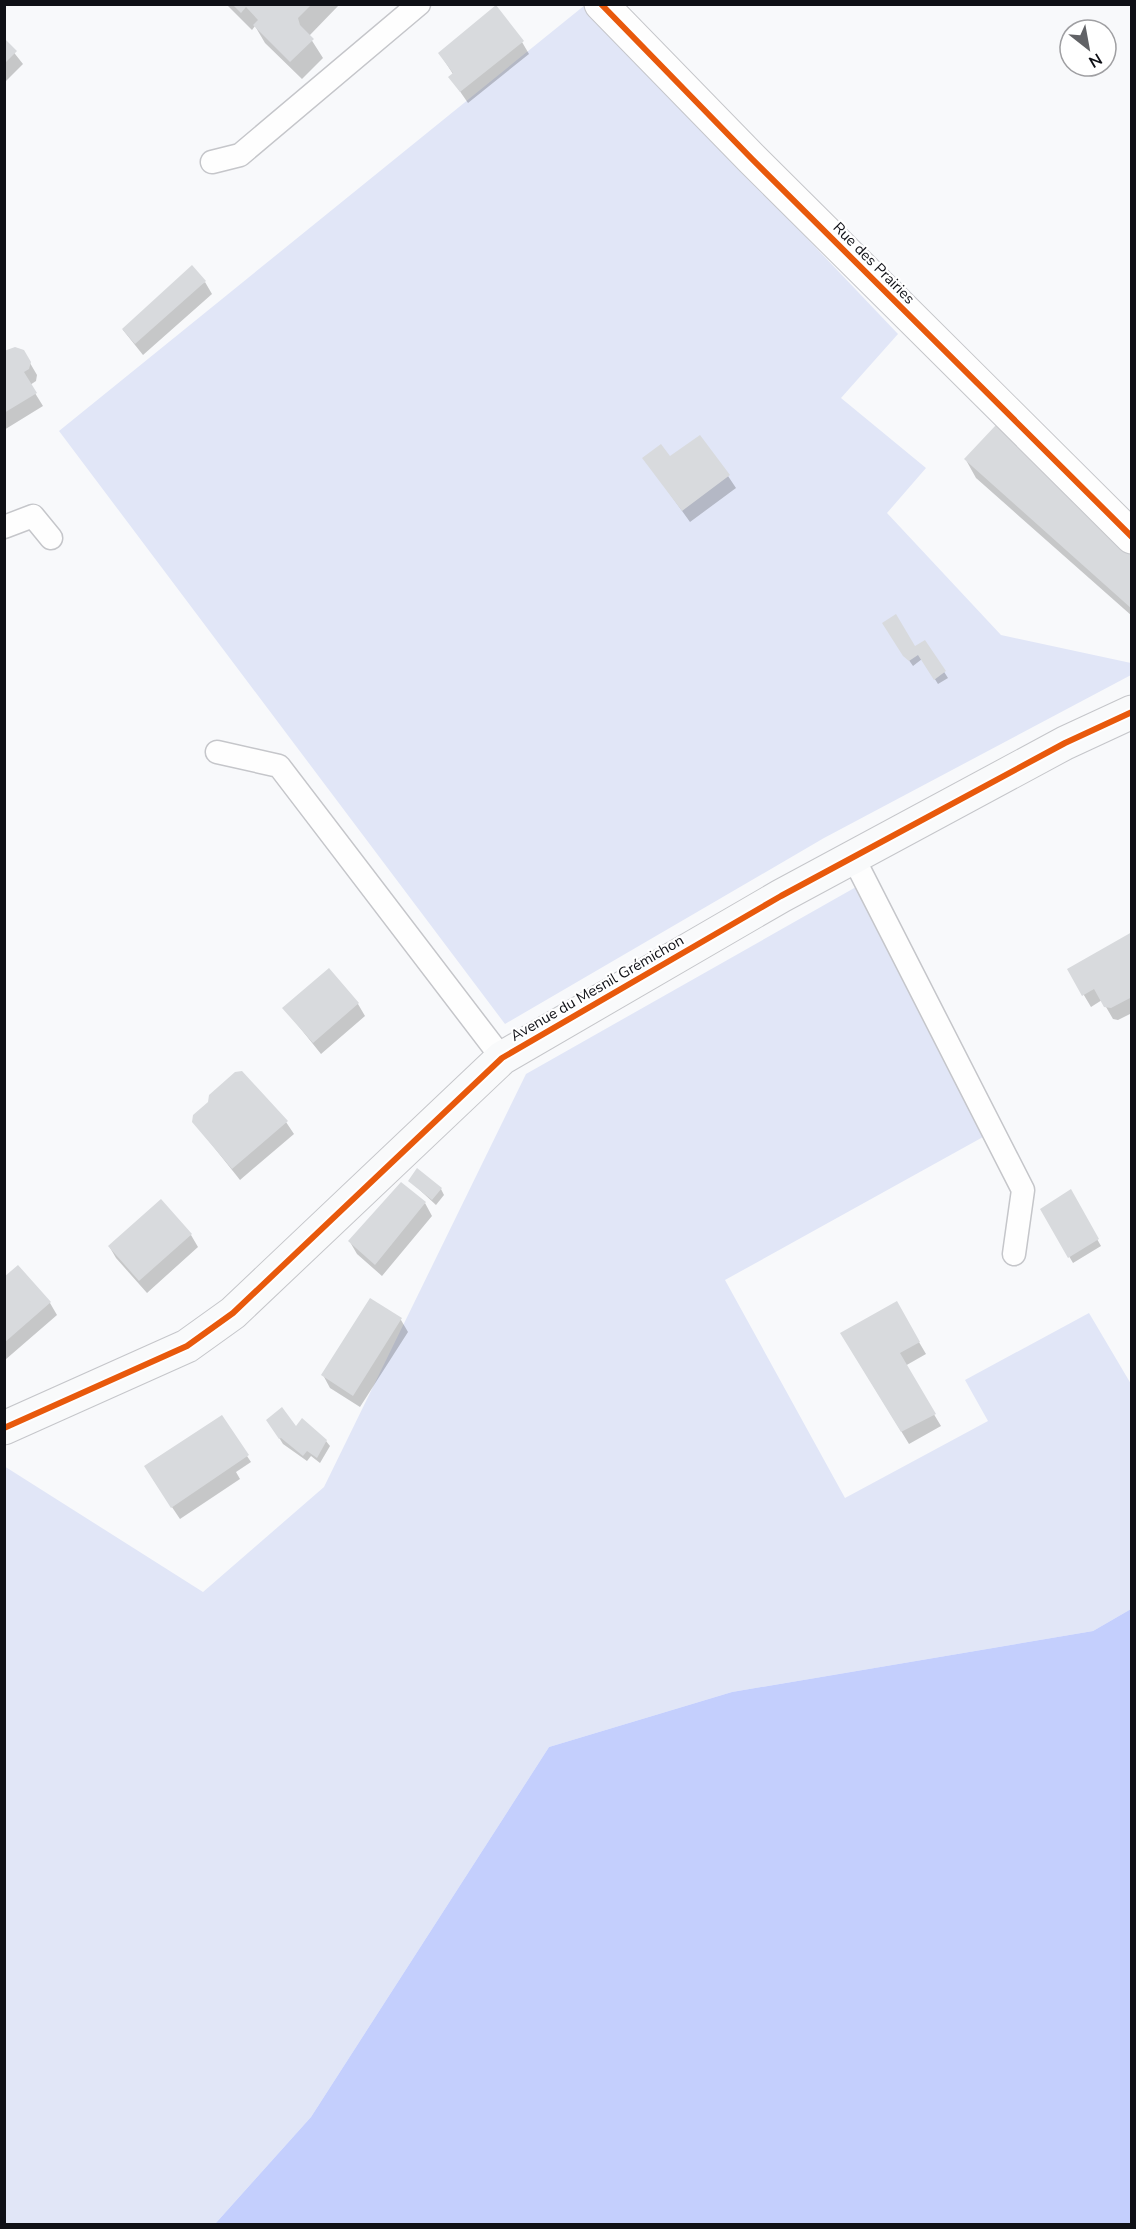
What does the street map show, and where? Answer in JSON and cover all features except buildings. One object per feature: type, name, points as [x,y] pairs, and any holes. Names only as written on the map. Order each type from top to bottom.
[{"type":"street","name":"Rue des Prairies","points":[[601,4],[769,176],[1131,537]]},
{"type":"street","name":"Avenue du Mesnil Grémichon","points":[[4,1428],[187,1346],[233,1313],[502,1058],[586,1007],[853,857],[1065,743],[1131,712]]},
{"type":"lane","points":[[212,162],[240,155],[418,4]]},
{"type":"lane","points":[[4,527],[33,516],[51,538]]},
{"type":"lane","points":[[217,752],[279,766],[502,1058]]},
{"type":"lane","points":[[853,857],[1023,1190],[1014,1254]]},
{"type":"shaded area","points":[[585,5],[898,334],[841,398],[926,468],[887,513],[1001,635],[1131,663],[1131,675],[824,838],[505,1024],[59,431]]},
{"type":"shaded area","points":[[856,887],[983,1137],[725,1280],[845,1498],[988,1421],[965,1380],[1089,1313],[1131,1384],[1131,1609],[1093,1631],[732,1692],[549,1747],[311,2117],[215,2224],[5,2224],[4,1466],[203,1592],[324,1487],[526,1074]]},
{"type":"shaded area","points":[[1131,1609],[1131,2224],[215,2224],[311,2117],[549,1747],[732,1692],[1093,1631]]},
{"type":"cycle path","points":[[601,4],[752,159],[1132,537]]},
{"type":"cycle path","points":[[4,1428],[187,1346],[233,1313],[502,1058],[781,896],[1065,743],[1132,712]]}]
